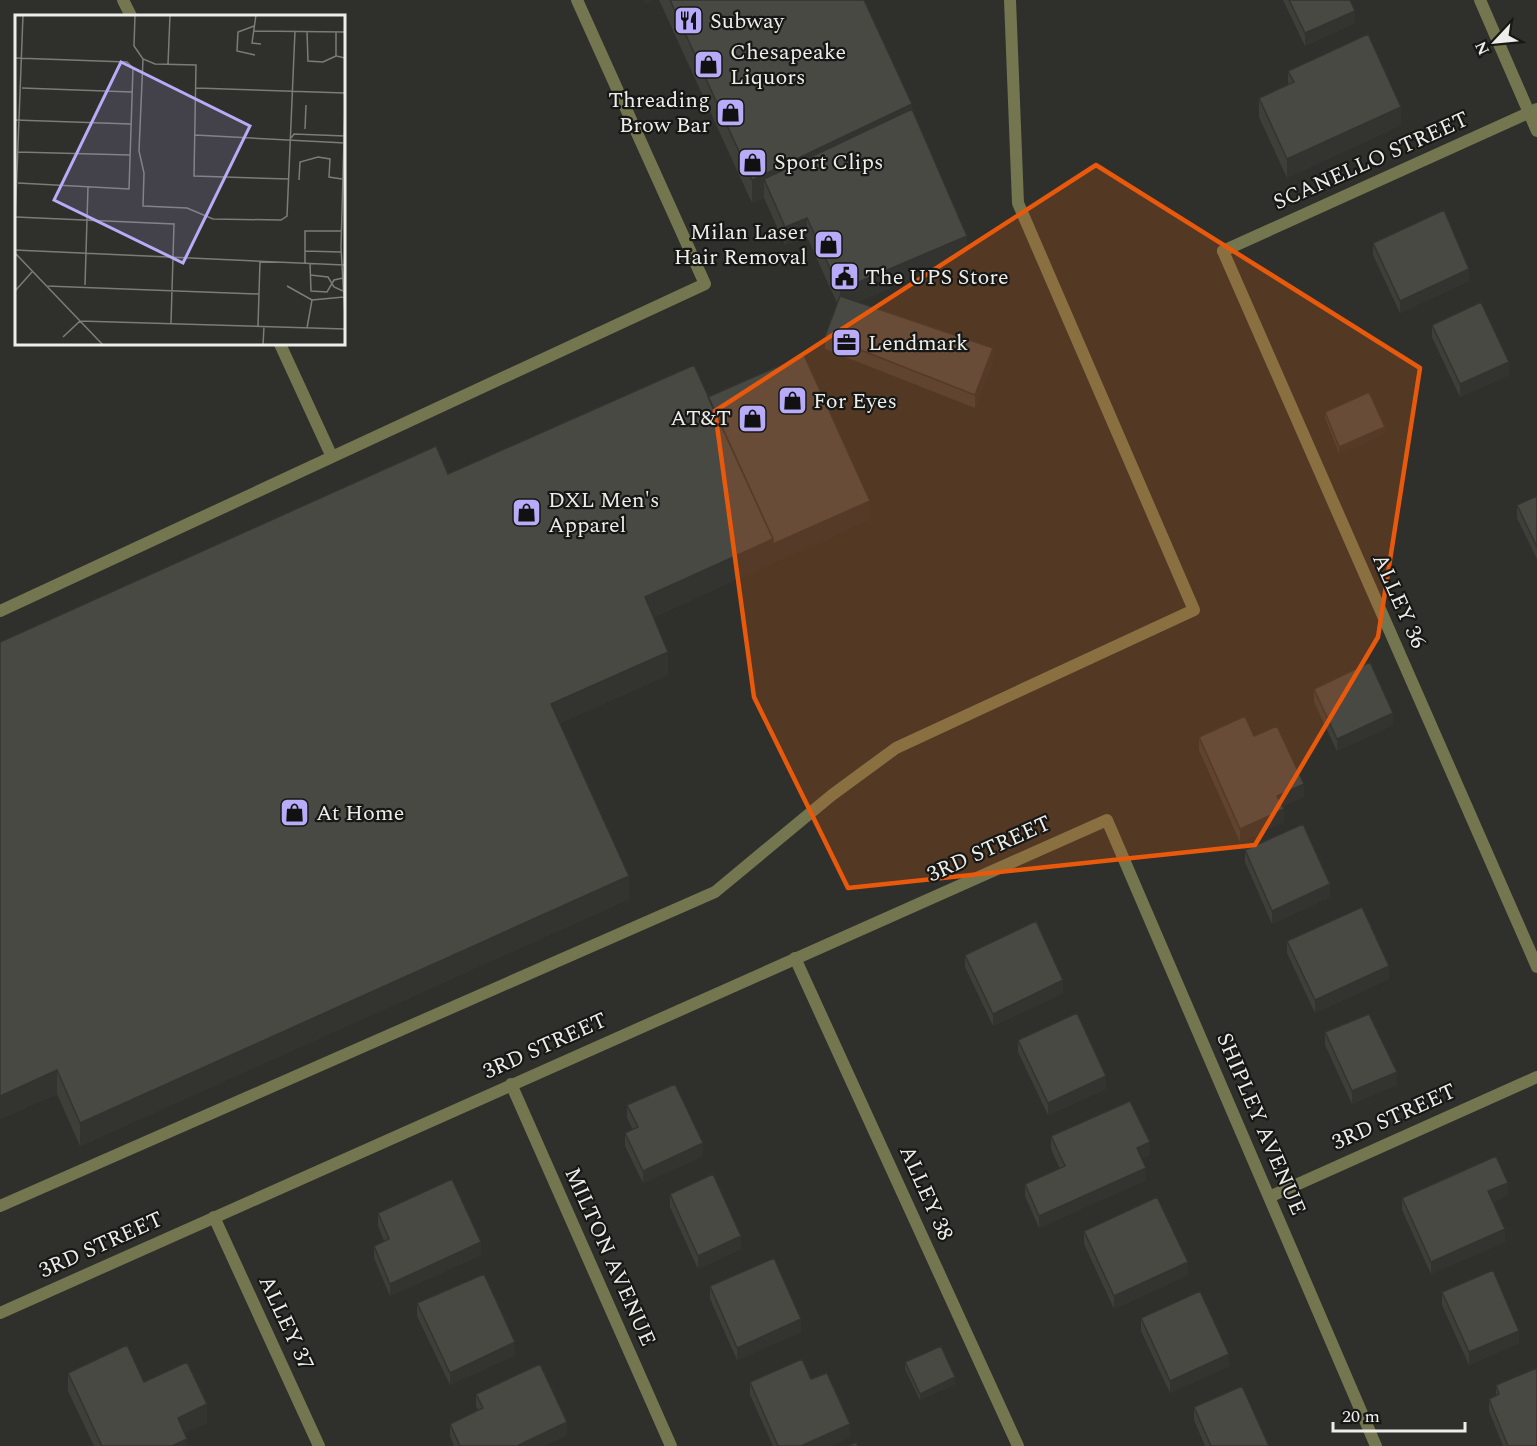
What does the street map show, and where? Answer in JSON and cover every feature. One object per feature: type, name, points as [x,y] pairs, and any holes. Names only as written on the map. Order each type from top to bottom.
[{"type":"street","points":[[123,0],[130,15]]},
{"type":"street","points":[[0,611],[705,284],[577,0]]},
{"type":"street","points":[[0,1206],[715,891],[832,795],[896,748],[1194,610],[1018,203],[1010,0]]},
{"type":"street","points":[[1480,0],[1533,111],[1537,131]]},
{"type":"street","name":"SCANELLO STREET","points":[[1223,251],[1533,111]]},
{"type":"street","name":"ALLEY 36","points":[[1223,251],[1537,967]]},
{"type":"street","points":[[280,345],[332,457]]},
{"type":"street","name":"3RD STREET","points":[[0,1313],[1107,820]]},
{"type":"street","name":"SHIPLEY AVENUE","points":[[1107,820],[1376,1446]]},
{"type":"street","name":"ALLEY 38","points":[[795,958],[1018,1446]]},
{"type":"street","name":"3RD STREET","points":[[1269,1197],[1537,1077]]},
{"type":"street","name":"MILTON AVENUE","points":[[511,1084],[670,1446]]},
{"type":"street","name":"ALLEY 37","points":[[214,1217],[319,1446]]},
{"type":"highlighted area","points":[[1096,165],[1420,368],[1378,637],[1255,845],[848,888],[754,697],[715,411]]},
{"type":"building","points":[[670,0],[864,0],[912,104],[752,180]]},
{"type":"building","points":[[1289,0],[1350,0],[1355,11],[1305,33]]},
{"type":"building","points":[[1368,34],[1401,107],[1287,159],[1259,98],[1294,82],[1288,71]]},
{"type":"building","points":[[912,109],[967,236],[840,290],[807,218],[785,227],[764,179]]},
{"type":"building","points":[[1444,210],[1469,269],[1400,301],[1373,243]]},
{"type":"building","points":[[840,296],[993,348],[975,395],[825,336]]},
{"type":"building","points":[[1481,302],[1509,362],[1460,384],[1432,325]]},
{"type":"building","points":[[804,355],[870,501],[773,544],[773,539],[708,397]]},
{"type":"building","name":"At Home","points":[[694,365],[773,539],[645,597],[668,652],[551,704],[629,876],[80,1123],[57,1070],[0,1096],[0,642],[436,446],[448,474]]},
{"type":"building","points":[[1369,392],[1385,427],[1339,447],[1325,412]]},
{"type":"building","points":[[1537,496],[1537,547],[1517,505]]},
{"type":"building","points":[[1370,662],[1393,713],[1337,739],[1314,689]]},
{"type":"building","points":[[1245,716],[1254,736],[1277,726],[1304,784],[1277,796],[1284,809],[1240,829],[1199,737]]},
{"type":"building","points":[[1303,824],[1330,884],[1272,911],[1245,850]]},
{"type":"building","points":[[1362,907],[1389,966],[1315,1000],[1287,941]]},
{"type":"building","points":[[1036,921],[1063,980],[993,1014],[965,955]]},
{"type":"building","points":[[1077,1013],[1106,1076],[1048,1103],[1018,1040]]},
{"type":"building","points":[[1369,1014],[1397,1072],[1352,1091],[1325,1032]]},
{"type":"building","points":[[675,1084],[703,1143],[643,1171],[625,1133],[638,1127],[627,1105]]},
{"type":"building","points":[[1130,1101],[1150,1142],[1137,1148],[1146,1168],[1039,1216],[1025,1184],[1065,1166],[1051,1136]]},
{"type":"building","points":[[1496,1156],[1508,1183],[1488,1191],[1505,1229],[1431,1262],[1402,1198]]},
{"type":"building","points":[[713,1174],[741,1236],[698,1256],[670,1194]]},
{"type":"building","points":[[452,1179],[481,1242],[390,1284],[374,1246],[389,1239],[378,1213]]},
{"type":"building","points":[[1157,1197],[1188,1262],[1114,1296],[1084,1231]]},
{"type":"building","points":[[774,1258],[801,1319],[737,1348],[710,1286]]},
{"type":"building","points":[[1493,1270],[1519,1331],[1469,1352],[1442,1292]]},
{"type":"building","points":[[484,1274],[515,1342],[450,1373],[417,1303]]},
{"type":"building","points":[[1200,1291],[1229,1354],[1170,1381],[1141,1318]]},
{"type":"building","points":[[127,1345],[144,1382],[187,1362],[207,1404],[178,1418],[187,1439],[172,1446],[102,1446],[68,1373]]},
{"type":"building","points":[[941,1346],[955,1377],[920,1394],[905,1362]]},
{"type":"building","points":[[802,1359],[811,1379],[827,1373],[850,1424],[801,1446],[778,1446],[750,1382]]},
{"type":"building","points":[[540,1364],[567,1422],[517,1446],[460,1446],[450,1424],[483,1408],[476,1394]]},
{"type":"building","points":[[1537,1368],[1537,1446],[1508,1446],[1489,1399],[1499,1394],[1496,1385]]},
{"type":"building","points":[[1242,1386],[1269,1446],[1211,1446],[1194,1407]]},
{"type":"place","name":"Subway","points":[[689,21]]},
{"type":"place","name":"Chesapeake Liquors","points":[[709,65]]},
{"type":"place","name":"Threading Brow Bar","points":[[731,113]]},
{"type":"place","name":"Sport Clips","points":[[753,162]]},
{"type":"place","name":"Milan Laser Hair Removal","points":[[828,245]]},
{"type":"place","name":"The UPS Store","points":[[844,277]]},
{"type":"place","name":"Lendmark","points":[[847,343]]},
{"type":"place","name":"For Eyes","points":[[792,401]]},
{"type":"place","name":"AT&T","points":[[752,418]]},
{"type":"place","name":"DXL Men's Apparel","points":[[527,513]]},
{"type":"place","name":"At Home","points":[[295,813]]}]
